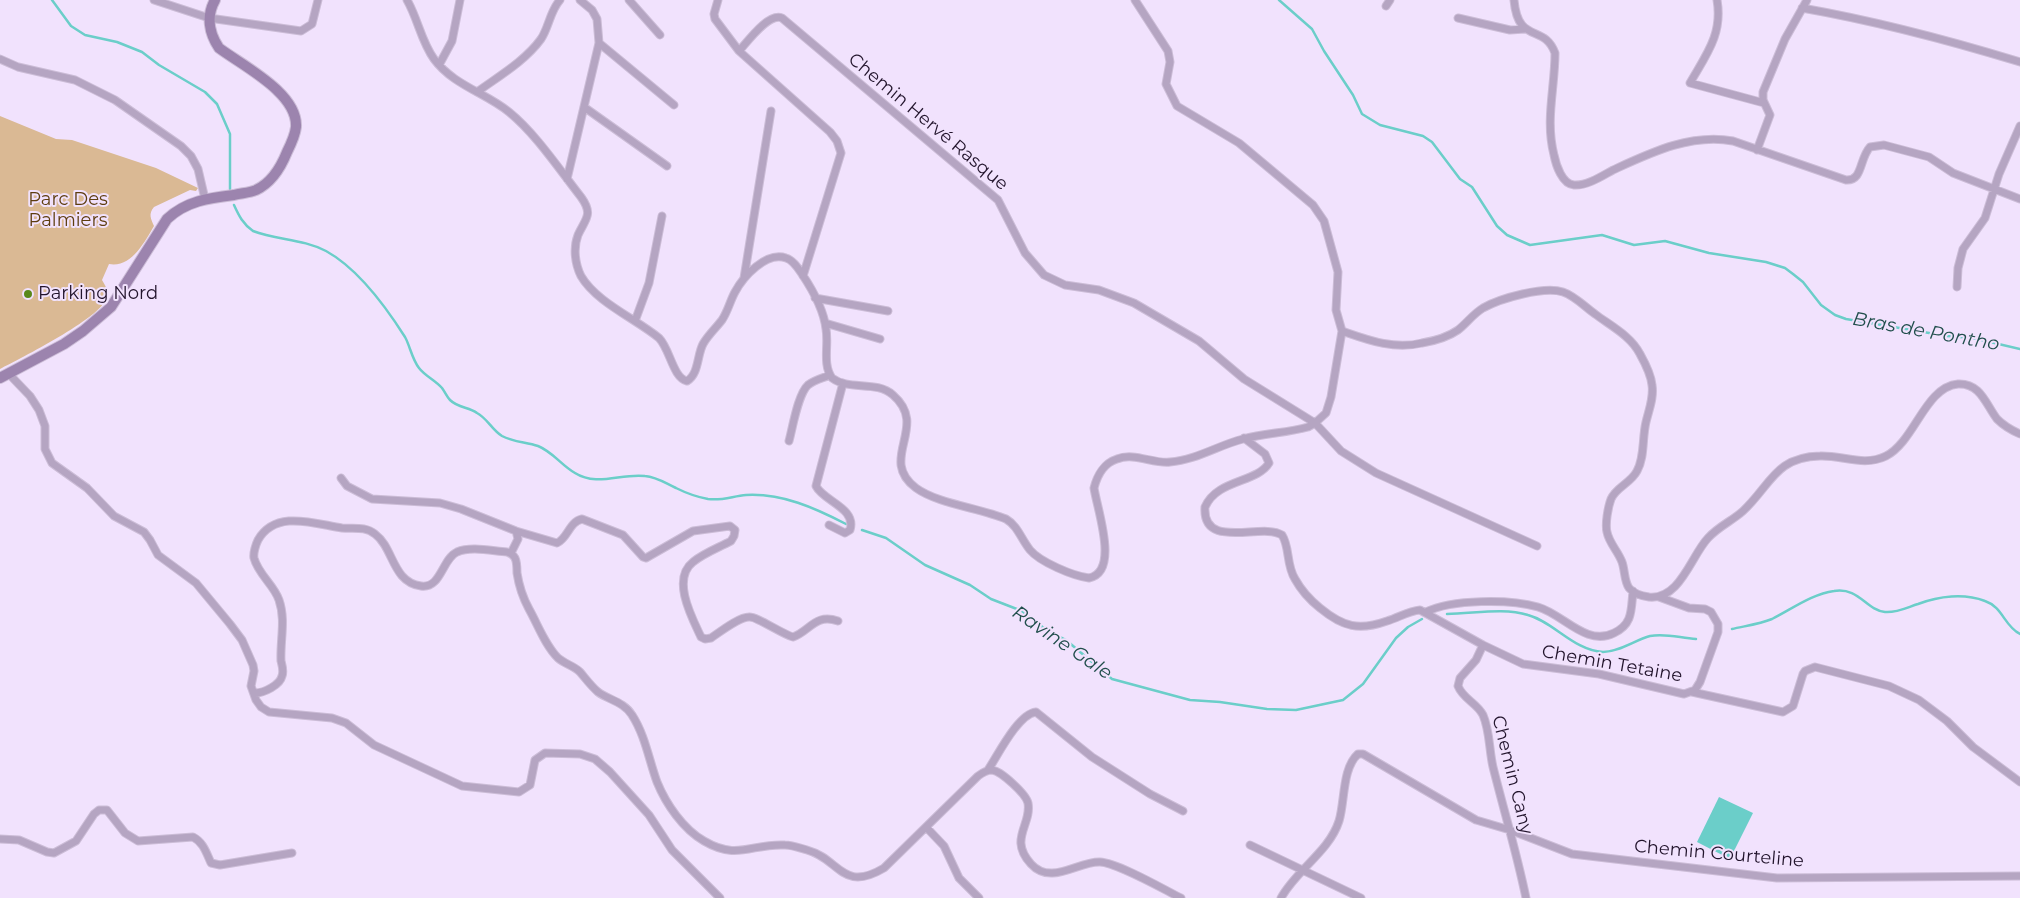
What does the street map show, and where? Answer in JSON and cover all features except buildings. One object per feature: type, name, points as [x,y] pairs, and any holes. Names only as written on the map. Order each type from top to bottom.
[{"type":"main road","points":[[4,376],[64,344],[95,321],[111,306],[167,219],[175,212],[187,205],[205,199],[257,190],[271,179],[282,163],[294,137],[296,126],[292,110],[281,94],[219,48],[210,31],[209,18],[215,0]]},
{"type":"street","points":[[154,0],[209,18],[301,31],[312,24],[318,0]]},
{"type":"street","points":[[408,0],[425,45],[439,65],[459,81],[498,104],[517,118],[585,202],[588,210],[585,223],[576,241],[577,268],[590,288],[663,341],[678,376],[687,381],[694,374],[703,343],[722,320],[744,279],[771,111]]},
{"type":"street","points":[[439,65],[452,41],[460,0]]},
{"type":"street","points":[[477,92],[520,61],[542,38],[560,0]]},
{"type":"street","points":[[567,179],[598,43],[597,19],[592,10],[580,0]]},
{"type":"street","points":[[629,0],[660,34]]},
{"type":"street","points":[[718,0],[715,19],[739,51],[830,132],[840,146],[841,153],[803,276]]},
{"type":"street","points":[[744,279],[765,261],[780,257],[792,262],[803,276],[815,298],[825,323],[827,338],[826,364],[830,375],[836,381],[843,383],[886,390],[900,402],[905,411],[908,429],[900,456],[900,467],[907,480],[916,488],[929,495],[1006,519],[1015,526],[1034,554],[1086,578],[1098,575],[1105,558],[1106,544],[1094,488],[1096,480],[1107,464],[1123,457],[1168,463],[1180,461],[1244,438],[1297,430],[1315,423],[1326,413],[1331,397],[1342,331],[1336,310],[1338,282],[1336,260],[1327,228],[1319,212],[1307,199],[1239,143],[1176,106],[1166,84],[1170,62],[1168,51],[1135,0]]},
{"type":"street","points":[[1514,0],[1517,18],[1525,29],[1547,40],[1552,46],[1554,53],[1549,114],[1553,154],[1558,167],[1568,183],[1574,185],[1589,182],[1656,150],[1671,145],[1720,139],[1851,181],[1858,176],[1866,152],[1870,147],[1884,145],[1929,157],[1953,173],[2020,198]]},
{"type":"street","points":[[1717,0],[1720,13],[1718,29],[1690,83],[1764,103]]},
{"type":"street","points":[[1757,150],[1770,115],[1764,103],[1763,92],[1785,39],[1808,0]]},
{"type":"street","points":[[1802,8],[1846,16],[1940,38],[2020,62]]},
{"type":"street","name":"Chemin Hervé Rasque","points":[[739,51],[770,18],[778,16],[782,18],[998,200],[1025,253],[1044,275],[1065,286],[1099,290],[1134,303],[1199,341],[1244,378],[1315,423],[1341,451],[1376,473],[1537,546]]},
{"type":"street","points":[[1458,18],[1510,30],[1525,29]]},
{"type":"street","points":[[598,43],[674,105]]},
{"type":"street","points":[[0,58],[18,67],[75,80],[115,100],[186,151],[198,170],[205,199]]},
{"type":"street","points":[[584,107],[667,166]]},
{"type":"street","points":[[1957,287],[1958,268],[1963,249],[1981,226],[2020,126]]},
{"type":"street","points":[[635,320],[649,284],[662,216]]},
{"type":"street","points":[[1342,331],[1377,343],[1392,345],[1420,344],[1447,336],[1458,330],[1478,312],[1493,304],[1525,294],[1552,290],[1568,294],[1630,339],[1641,354],[1650,376],[1653,396],[1638,469],[1633,477],[1617,490],[1611,499],[1606,530],[1621,561],[1626,583],[1633,591],[1643,596],[1659,596],[1668,592],[1676,585],[1707,539],[1721,526],[1742,512],[1776,471],[1790,462],[1806,456],[1824,455],[1863,461],[1886,456],[1904,442],[1933,398],[1951,386],[1959,384],[1977,390],[1986,399],[2000,422],[2020,434]]},
{"type":"street","points":[[815,298],[888,312]]},
{"type":"street","points":[[825,323],[880,339]]},
{"type":"street","points":[[789,441],[802,393],[814,381],[830,375]]},
{"type":"street","points":[[4,376],[30,396],[40,410],[45,426],[45,449],[52,463],[87,488],[114,516],[144,532],[158,555],[196,583],[230,624],[242,640],[253,664],[254,671],[251,686],[261,708],[268,712],[332,718],[346,724],[374,745],[462,786],[519,792],[530,785],[535,760],[540,756],[553,752],[589,756],[600,763],[617,780],[649,815],[672,850],[720,898]]},
{"type":"street","points":[[829,525],[845,533],[850,530],[851,526],[849,517],[841,508],[822,495],[816,486],[843,383]]},
{"type":"street","name":"Chemin Tetaine","points":[[1244,438],[1265,454],[1269,463],[1262,470],[1213,494],[1207,502],[1204,511],[1207,521],[1214,527],[1229,533],[1269,531],[1282,536],[1286,544],[1290,569],[1298,585],[1331,618],[1344,624],[1363,627],[1388,621],[1415,611],[1426,612],[1447,605],[1493,602],[1536,607],[1549,611],[1582,632],[1602,638],[1613,634],[1627,623],[1630,618],[1633,591]]},
{"type":"street","points":[[340,478],[347,486],[372,499],[440,503],[461,509],[516,531],[557,543],[563,540],[574,523],[582,519],[623,535],[646,558],[693,531],[730,526],[735,530],[734,536],[730,541],[691,563],[684,574],[686,605],[701,637],[711,638],[748,617],[755,618],[782,634],[793,637],[820,621],[830,618],[838,621]]},
{"type":"street","points":[[255,693],[274,686],[279,682],[283,673],[283,625],[279,600],[256,564],[254,554],[258,540],[268,528],[276,524],[296,520],[344,528],[366,529],[381,540],[392,563],[401,574],[416,585],[430,585],[434,582],[446,562],[456,552],[472,549],[511,553],[516,559],[523,597],[550,647],[557,656],[581,673],[599,693],[624,706],[631,713],[643,738],[658,783],[669,805],[691,832],[704,842],[724,850],[742,852],[784,845],[813,852],[839,871],[850,876],[862,878],[872,875],[884,868],[978,776],[988,770],[1015,728],[1025,716],[1036,712],[1092,757],[1150,794],[1183,811]]},
{"type":"street","points":[[511,553],[518,539],[516,531]]},
{"type":"street","name":"Chemin Tetaine","points":[[1426,612],[1483,645],[1523,664],[1599,674],[1684,694],[1692,692],[1700,682],[1718,632],[1718,621],[1705,609],[1689,608],[1659,596]]},
{"type":"street","name":"Chemin Cany","points":[[1483,645],[1476,660],[1460,678],[1458,686],[1463,696],[1482,713],[1487,728],[1493,765],[1526,898]]},
{"type":"street","points":[[1692,692],[1776,712],[1783,712],[1793,706],[1805,671],[1814,667],[1880,684],[1904,692],[1933,710],[1972,747],[2020,782]]},
{"type":"street","name":"Chemin Courteline","points":[[1304,870],[1336,827],[1351,762],[1358,754],[1363,754],[1476,820],[1510,830],[1572,854],[1777,878],[2020,876]]},
{"type":"street","points":[[988,770],[1001,773],[1027,800],[1028,809],[1021,837],[1022,850],[1033,867],[1043,872],[1061,873],[1093,862],[1107,863],[1181,898]]},
{"type":"street","points":[[0,839],[19,840],[47,852],[54,852],[76,841],[94,814],[99,810],[107,810],[125,833],[138,841],[192,837],[198,840],[205,848],[211,862],[220,865],[292,853]]},
{"type":"street","points":[[926,827],[944,846],[959,878],[979,898]]},
{"type":"street","points":[[1250,845],[1361,898]]},
{"type":"street","points":[[1282,898],[1290,884],[1304,870]]},
{"type":"green space","name":"Parc Des Palmiers","points":[[0,116],[56,139],[72,140],[156,168],[198,188],[196,191],[190,190],[154,207],[151,219],[154,226],[141,247],[124,262],[109,264],[102,280],[107,291],[107,298],[101,307],[75,327],[0,369]]},
{"type":"shaded area","points":[[1719,797],[1753,813],[1730,859],[1697,842]]},
{"type":"waterway","name":"Ravine Gale","points":[[52,0],[71,26],[85,35],[117,42],[142,52],[159,65],[205,92],[217,104],[230,134],[230,189]]},
{"type":"waterway","name":"Bras de Pontho","points":[[1279,0],[1312,29],[1353,95],[1362,114],[1380,125],[1423,136],[1432,142],[1460,179],[1472,187],[1497,226],[1507,235],[1530,245],[1602,235],[1634,245],[1665,241],[1709,253],[1766,262],[1785,268],[1803,282],[1821,305],[1835,315],[1846,319],[1947,336],[1973,338],[2020,349]]},
{"type":"waterway","name":"Ravine Gale","points":[[234,205],[242,220],[253,231],[317,247],[338,258],[349,267],[389,313],[405,337],[421,371],[439,385],[453,403],[481,415],[502,436],[538,446],[553,455],[570,470],[583,477],[592,479],[649,477],[708,499],[723,499],[746,495],[772,496],[810,507],[846,524]]},
{"type":"waterway","name":"Ravine Gale","points":[[862,530],[886,538],[925,565],[970,585],[991,599],[1022,611],[1045,629],[1066,640],[1112,679],[1190,700],[1267,709],[1296,710],[1343,700],[1363,684],[1396,638],[1408,627],[1422,619]]},
{"type":"waterway","name":"Ravine Gale","points":[[1732,629],[1772,619],[1818,595],[1843,591],[1850,592],[1878,610],[1885,612],[1898,611],[1943,597],[1969,597],[1991,604],[2000,612],[2010,626],[2020,634]]},
{"type":"waterway","name":"Ravine Gale","points":[[1447,614],[1508,611],[1528,615],[1546,623],[1582,646],[1603,652],[1615,650],[1656,635],[1696,639]]},
{"type":"place","name":"Parking Nord","points":[[28,294]]}]
